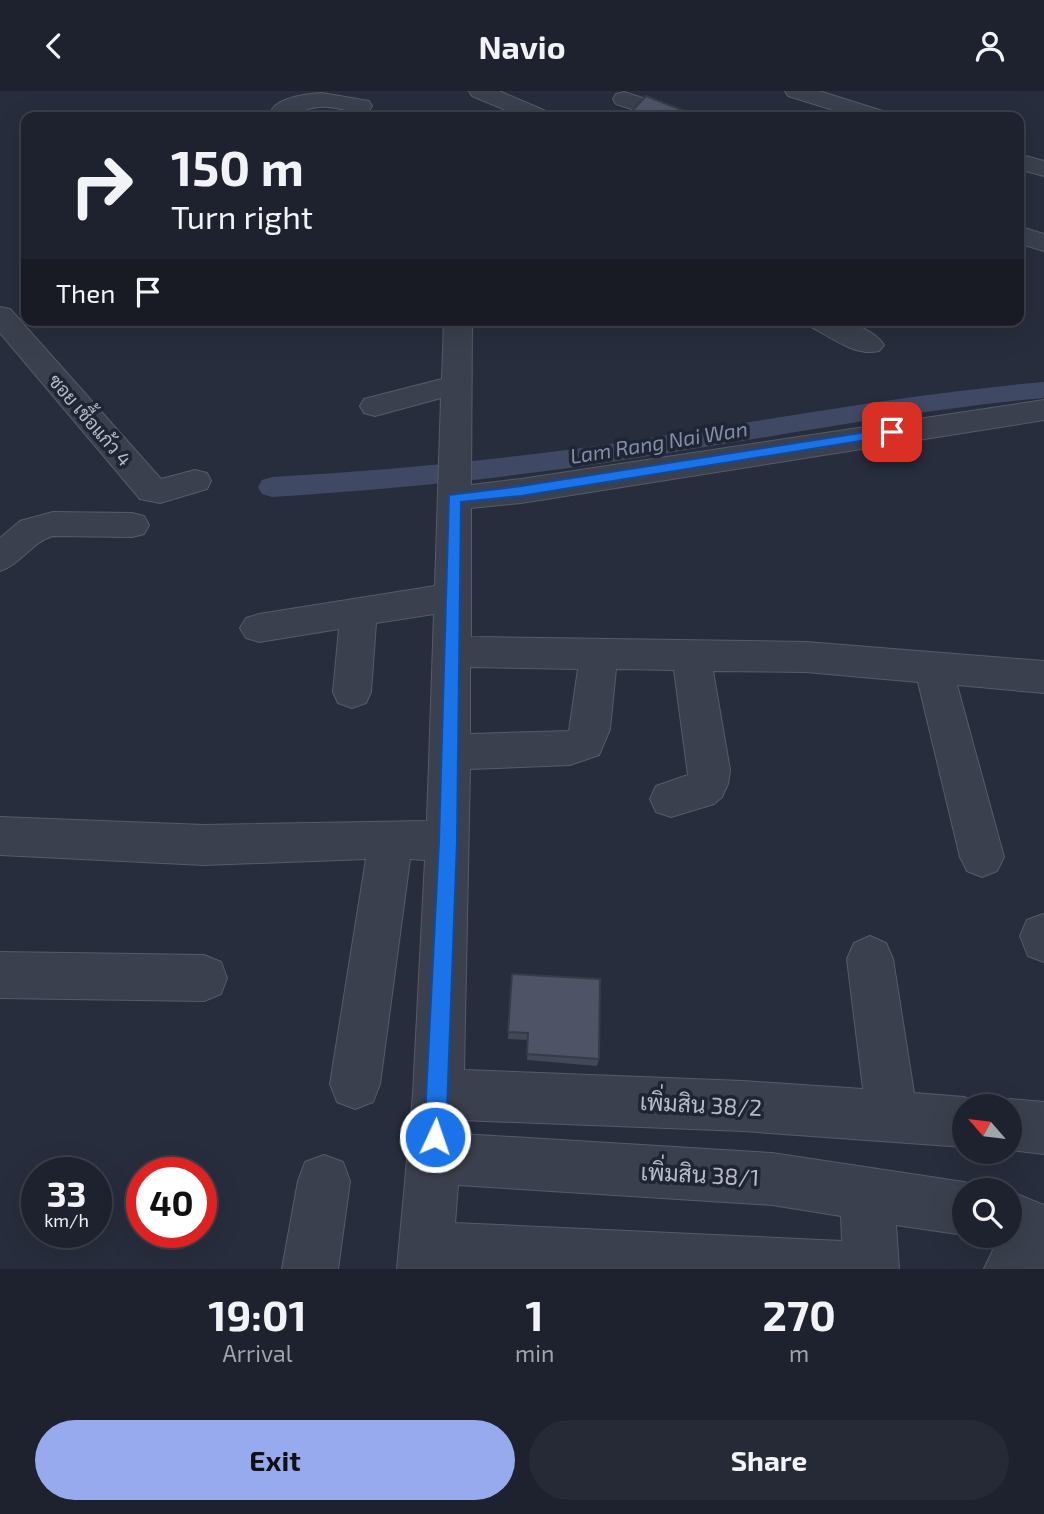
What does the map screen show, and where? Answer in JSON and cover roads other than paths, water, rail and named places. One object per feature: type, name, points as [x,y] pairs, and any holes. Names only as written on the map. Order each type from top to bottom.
[{"type":"street","points":[[480,91],[529,112]]},
{"type":"street","points":[[501,100],[523,91]]},
{"type":"street","points":[[653,91],[700,106]]},
{"type":"street","points":[[796,91],[862,112]]},
{"type":"street","points":[[611,112],[627,95],[666,112]]},
{"type":"street","points":[[283,109],[313,98],[370,101],[350,112]]},
{"type":"street","points":[[1024,163],[1044,169]]},
{"type":"street","points":[[1024,237],[1044,243]]},
{"type":"street","name":"ซอย เชื้อแก้ว 4","points":[[0,315],[152,491],[195,481]]},
{"type":"street","points":[[458,326],[448,841],[438,1094],[425,1259],[855,1269]]},
{"type":"street","points":[[832,326],[869,345]]},
{"type":"street","points":[[375,406],[456,385]]},
{"type":"street","points":[[454,481],[521,491],[1044,410]]},
{"type":"street","points":[[0,558],[32,530],[53,524],[132,525]]},
{"type":"street","points":[[260,628],[453,597]]},
{"type":"street","points":[[352,692],[359,612]]},
{"type":"street","points":[[452,652],[806,657],[1044,677]]},
{"type":"street","points":[[450,752],[570,748],[584,743],[590,729],[599,654]]},
{"type":"street","points":[[671,799],[699,791],[707,784],[709,770],[691,655]]},
{"type":"street","points":[[933,667],[982,857]]},
{"type":"street","points":[[0,836],[204,845],[391,839],[448,841]]},
{"type":"street","points":[[355,1084],[391,839]]},
{"type":"street","points":[[870,959],[892,1117]]},
{"type":"street","points":[[0,975],[204,978]]},
{"type":"street","name":"เพิ่มสิน 38/2","points":[[438,1094],[743,1106],[952,1121]]},
{"type":"street","points":[[1022,1126],[1044,1128]]},
{"type":"street","name":"เพิ่มสิน 38/1","points":[[434,1159],[772,1179],[952,1207]]},
{"type":"street","points":[[310,1269],[324,1181]]},
{"type":"street","points":[[867,1194],[871,1269]]},
{"type":"street","points":[[1022,1223],[1044,1232]]},
{"type":"street","points":[[1012,1269],[1044,1246]]},
{"type":"waterway","name":"Lam Rang Nai Wan","points":[[272,487],[497,468],[630,450],[837,415],[1044,390]]}]
